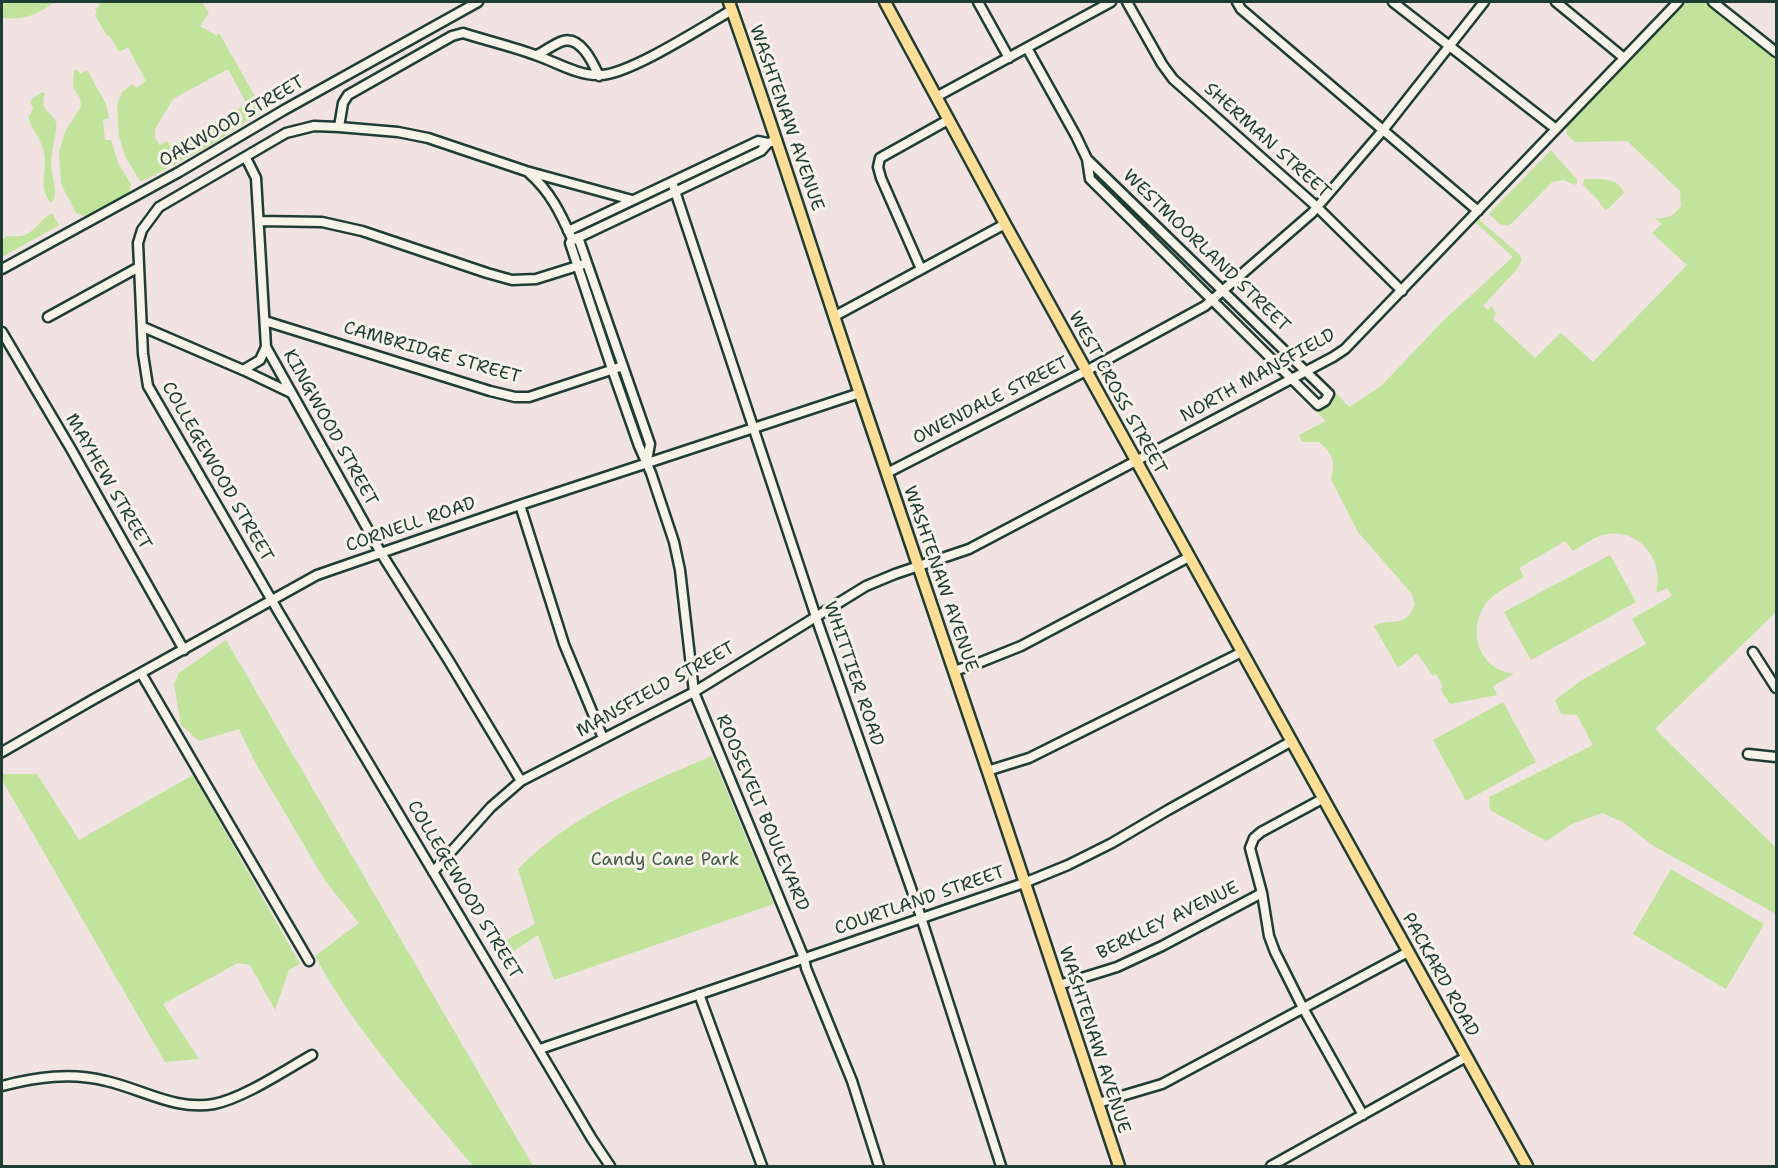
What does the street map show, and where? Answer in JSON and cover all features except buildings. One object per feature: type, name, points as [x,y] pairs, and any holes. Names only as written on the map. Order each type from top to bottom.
[{"type":"main road","name":"WEST CROSS STREET","points":[[885,2],[1005,224],[1324,798]]},
{"type":"main road","name":"WASHTENAW AVENUE","points":[[731,6],[773,141],[835,316],[1119,1167]]},
{"type":"main road","name":"PACKARD ROAD","points":[[1324,798],[1527,1167]]},
{"type":"street","name":"OAKWOOD STREET","points":[[2,269],[160,183],[284,110],[478,2]]},
{"type":"street","points":[[978,2],[1009,58]]},
{"type":"street","points":[[936,97],[1111,2]]},
{"type":"street","name":"SHERMAN STREET","points":[[1127,2],[1173,79],[1317,207],[1402,291]]},
{"type":"street","points":[[1237,2],[1241,9],[1479,211]]},
{"type":"street","points":[[1393,2],[1556,129]]},
{"type":"street","name":"OWENDALE STREET","points":[[887,473],[1178,322],[1224,291],[1317,207],[1384,129],[1484,2]]},
{"type":"street","points":[[1556,2],[1624,58]]},
{"type":"street","name":"NORTH MANSFIELD","points":[[918,566],[969,549],[1346,349],[1678,2]]},
{"type":"street","points":[[1713,2],[1776,51]]},
{"type":"street","points":[[339,127],[343,103],[348,95],[452,36],[463,33],[537,55],[580,72],[599,76],[617,73],[655,54],[731,6]]},
{"type":"street","points":[[537,55],[562,41],[570,41],[579,45],[588,55],[599,76]]},
{"type":"street","name":"WESTMOORLAND STREET","points":[[1028,48],[1087,159],[1090,179],[1318,405],[1325,401],[1329,394],[1087,159]]},
{"type":"street","points":[[921,268],[878,167],[880,158],[948,120]]},
{"type":"street","name":"COLLEGEWOOD STREET","points":[[610,1167],[272,600],[148,386],[143,354],[138,243],[142,230],[159,207],[286,133],[314,126],[398,132],[429,138],[526,171],[632,200]]},
{"type":"street","points":[[570,235],[632,200],[758,141],[773,141]]},
{"type":"street","points":[[570,235],[582,236],[761,151],[773,141]]},
{"type":"street","name":"KINGWOOD STREET","points":[[246,158],[256,178],[266,347],[381,553],[521,781]]},
{"type":"street","name":"ROOSEVELT BOULEVARD","points":[[526,171],[549,194],[570,235],[577,266],[676,551],[694,692],[804,958],[852,1081],[879,1167]]},
{"type":"street","name":"WHITTIER ROAD","points":[[672,182],[816,617],[921,918],[1001,1167]]},
{"type":"street","points":[[632,200],[636,209]]},
{"type":"street","points":[[259,221],[322,222],[362,231],[512,280],[536,279],[587,263]]},
{"type":"street","points":[[835,316],[1005,224]]},
{"type":"street","name":"ROOSEVELT BOULEVARD","points":[[570,235],[579,240],[650,444],[647,464]]},
{"type":"street","points":[[48,317],[139,267]]},
{"type":"street","name":"CAMBRIDGE STREET","points":[[265,321],[515,397],[529,397],[622,366]]},
{"type":"street","points":[[143,327],[291,393]]},
{"type":"street","name":"MAYHEW STREET","points":[[2,332],[184,650]]},
{"type":"street","points":[[243,370],[260,360],[266,347]]},
{"type":"street","name":"CORNELL ROAD","points":[[2,752],[317,575],[520,505],[860,393]]},
{"type":"street","points":[[520,505],[564,644],[603,738]]},
{"type":"street","points":[[954,671],[1021,646],[1189,557]]},
{"type":"street","name":"MANSFIELD STREET","points":[[433,872],[491,807],[521,781],[694,692],[866,586],[918,566]]},
{"type":"street","points":[[987,771],[1029,758],[1242,652]]},
{"type":"street","points":[[1753,652],[1776,688]]},
{"type":"street","points":[[141,673],[309,961]]},
{"type":"street","name":"COURTLAND STREET","points":[[540,1049],[1024,883],[1068,865],[1112,843],[1292,741]]},
{"type":"street","points":[[1748,754],[1776,757]]},
{"type":"street","name":"BERKLEY AVENUE","points":[[1059,985],[1118,967],[1262,893],[1250,848],[1254,838],[1324,798]]},
{"type":"street","points":[[1262,893],[1269,936],[1275,952],[1303,1008],[1363,1115]]},
{"type":"street","points":[[1098,1102],[1162,1084],[1408,952]]},
{"type":"street","points":[[699,994],[762,1167]]},
{"type":"street","points":[[2,1086],[45,1077],[86,1076],[109,1081],[186,1106],[212,1104],[240,1095],[312,1055]]},
{"type":"street","points":[[1270,1167],[1466,1057]]},
{"type":"green space","points":[[2,2],[54,2],[30,16],[2,18]]},
{"type":"green space","points":[[98,2],[202,2],[209,13],[200,26],[217,36],[219,33],[260,105],[260,112],[214,143],[140,181],[125,156],[119,136],[117,105],[122,92],[133,84],[136,88],[146,81],[128,47],[119,52],[109,35],[107,36],[95,15],[97,13],[95,9],[100,6]],"holes":[[[228,69],[247,104],[170,146],[167,141],[160,145],[155,138],[155,129],[173,99]]]},
{"type":"green space","points":[[1684,2],[1705,2],[1776,58],[1776,612],[1655,729],[1776,848],[1776,914],[1652,845],[1623,822],[1602,813],[1572,824],[1546,841],[1490,810],[1489,797],[1593,745],[1577,715],[1561,714],[1555,700],[1582,680],[1646,644],[1632,619],[1672,596],[1667,588],[1656,593],[1657,569],[1646,548],[1628,536],[1603,535],[1573,551],[1565,541],[1519,568],[1524,577],[1488,601],[1478,619],[1477,629],[1477,638],[1484,657],[1500,670],[1514,674],[1493,686],[1497,695],[1450,704],[1440,689],[1443,687],[1436,674],[1433,676],[1417,653],[1398,668],[1374,626],[1406,618],[1415,605],[1412,594],[1358,532],[1331,479],[1333,463],[1327,450],[1319,442],[1302,442],[1299,435],[1326,421],[1318,413],[1337,394],[1349,407],[1381,386],[1444,320],[1513,257],[1474,221],[1477,218],[1520,255],[1522,260],[1517,269],[1483,306],[1488,310],[1492,306],[1496,314],[1493,319],[1535,358],[1561,333],[1593,362],[1687,265],[1652,233],[1662,224],[1655,218],[1670,216],[1681,206],[1680,191],[1627,141],[1575,142],[1567,135],[1566,127]]},
{"type":"green space","points":[[77,69],[80,74],[87,70],[106,104],[109,118],[103,120],[105,140],[111,140],[118,163],[131,184],[129,195],[88,217],[76,213],[61,184],[59,152],[65,132],[81,106],[80,98],[73,87],[74,71]]},
{"type":"green space","points":[[42,92],[45,93],[43,104],[56,122],[51,163],[55,195],[51,203],[44,185],[44,152],[28,116],[33,107],[30,103],[32,99]]},
{"type":"green space","points":[[1551,150],[1577,180],[1577,183],[1575,185],[1564,180],[1552,182],[1512,223],[1507,226],[1500,224],[1489,214]]},
{"type":"green space","points":[[1586,179],[1603,179],[1613,182],[1618,184],[1624,193],[1605,210],[1583,185]]},
{"type":"green space","points":[[52,213],[59,225],[2,257],[2,241],[6,236],[26,235]]},
{"type":"green space","points":[[1610,555],[1636,602],[1531,660],[1504,612]]},
{"type":"green space","points":[[226,640],[533,1166],[473,1166],[369,1039],[315,956],[359,923],[326,882],[256,764],[239,729],[199,741],[181,725],[174,684],[179,673]]},
{"type":"green space","points":[[1503,702],[1536,762],[1466,801],[1433,740]]},
{"type":"green space","name":"Candy Cane Park","points":[[712,756],[774,904],[554,980],[538,935],[499,961],[492,948],[535,924],[518,869],[539,850],[584,817],[634,790]]},
{"type":"green space","points":[[2,774],[37,774],[79,840],[193,775],[300,964],[289,970],[275,1010],[250,965],[238,963],[163,1004],[199,1059],[165,1062],[2,780]]},
{"type":"green space","points":[[1671,869],[1764,924],[1726,989],[1633,934]]}]
